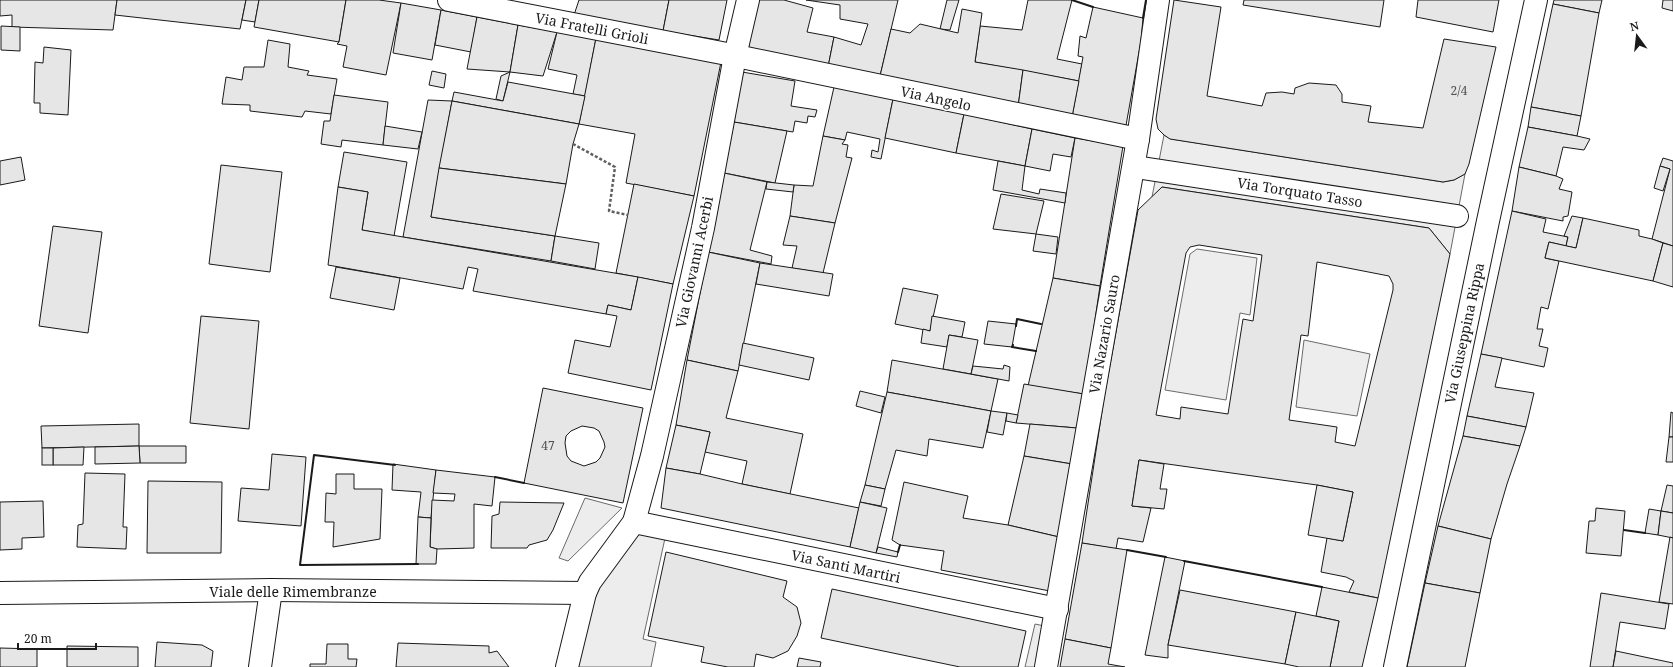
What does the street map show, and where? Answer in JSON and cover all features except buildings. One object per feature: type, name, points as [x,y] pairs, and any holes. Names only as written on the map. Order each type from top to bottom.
[{"type":"street","name":"Via Fratelli Grioli","points":[[450,0],[735,56]]},
{"type":"street","name":"Via Giovanni Acerbi","points":[[634,522],[652,456],[703,228],[735,56],[748,0]]},
{"type":"street","name":"Via Nazario Sauro","points":[[1046,667],[1138,139],[1158,0]]},
{"type":"street","name":"Via Giuseppina Rippa","points":[[1395,667],[1486,228],[1536,0]]},
{"type":"street","name":"Via Angelo","points":[[735,56],[1138,139]]},
{"type":"street","name":"Via Torquato Tasso","points":[[1142,168],[1457,216]]},
{"type":"street","points":[[567,667],[585,593],[596,573],[634,522]]},
{"type":"street","name":"Via Santi Martiri","points":[[634,522],[1057,609]]},
{"type":"street","points":[[260,667],[271,590]]},
{"type":"street","name":"Viale delle Rimembranze","points":[[0,592],[271,590],[585,593]]},
{"type":"path","points":[[573,144],[615,168],[609,211],[628,215]]},
{"type":"shaded area","points":[[1164,135],[1171,139],[1443,182],[1454,180],[1465,174],[1450,254],[1429,228],[1162,187],[1152,197]]},
{"type":"shaded area","points":[[1197,249],[1257,258],[1250,315],[1240,313],[1226,400],[1165,390],[1190,254]]},
{"type":"shaded area","points":[[1304,340],[1370,354],[1357,416],[1296,407]]},
{"type":"shaded area","points":[[585,498],[622,508],[568,561],[559,558]]},
{"type":"shaded area","points":[[634,522],[667,529],[643,639],[656,642],[651,667],[567,667],[590,582]]},
{"type":"shaded area","points":[[1035,624],[1054,628],[1046,667],[1025,667]]},
{"type":"wall","points":[[1072,0],[1093,7]]},
{"type":"wall","points":[[1143,18],[1146,0]]},
{"type":"wall","points":[[1016,326],[1017,319],[1041,324]]},
{"type":"wall","points":[[1013,345],[1012,347],[1036,351]]},
{"type":"wall","points":[[395,465],[314,455],[300,565],[418,564]]},
{"type":"wall","points":[[495,477],[524,483]]},
{"type":"wall","points":[[1624,530],[1645,533]]},
{"type":"wall","points":[[898,552],[900,545]]},
{"type":"wall","points":[[1127,550],[1166,557]]},
{"type":"wall","points":[[1184,561],[1322,587]]}]
